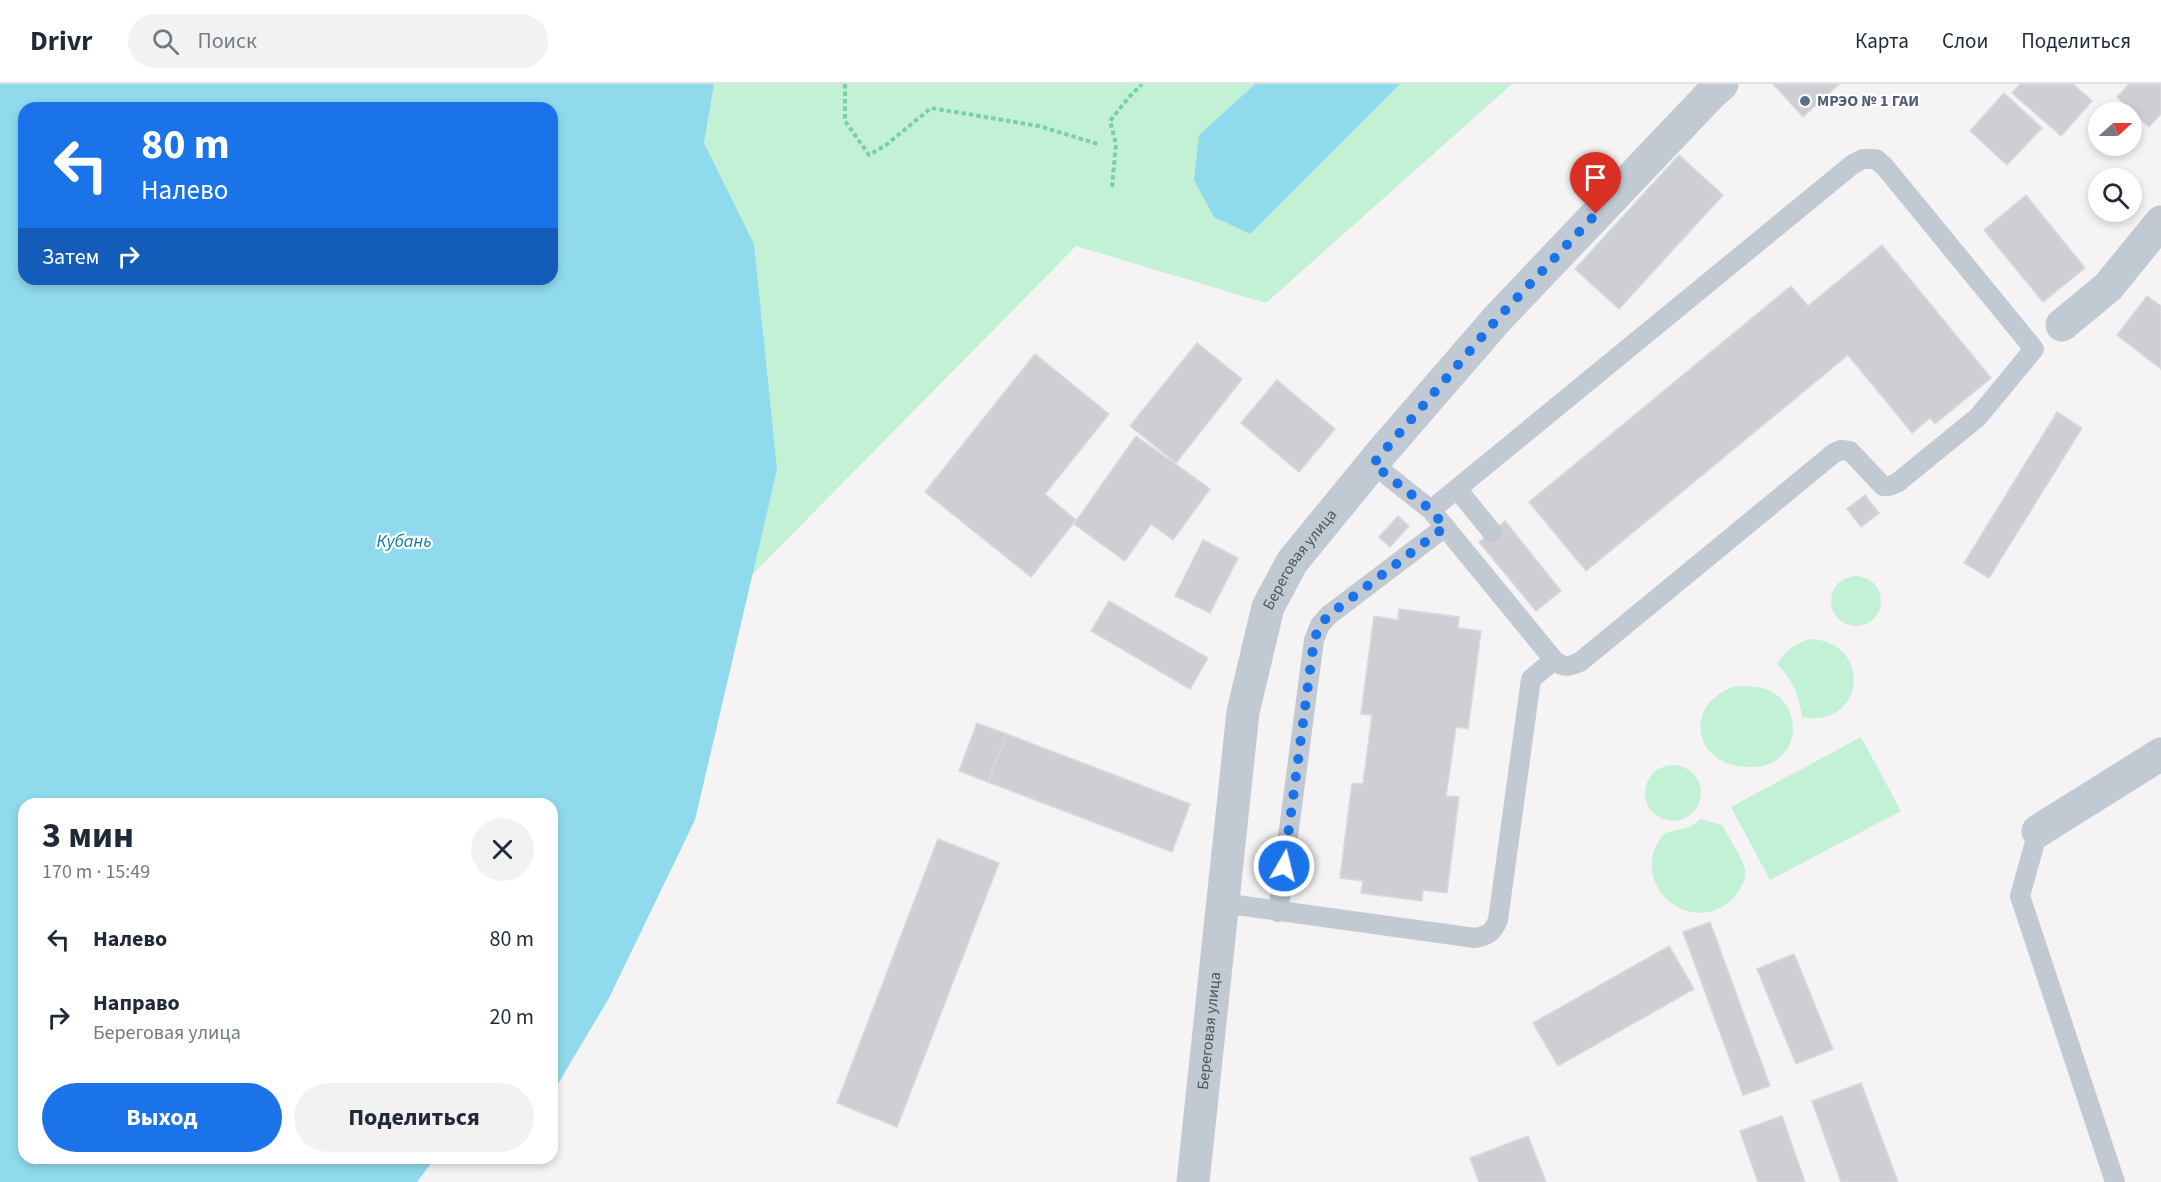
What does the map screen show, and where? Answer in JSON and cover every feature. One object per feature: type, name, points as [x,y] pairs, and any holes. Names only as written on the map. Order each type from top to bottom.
[{"type":"street","name":"Береговая улица","points":[[1193,1182],[1243,712],[1268,607],[1292,562],[1498,318],[1722,84]]},
{"type":"street","points":[[2062,325],[2108,287],[2161,222]]},
{"type":"street","points":[[2037,831],[2161,754]]},
{"type":"lane","points":[[1431,510],[1853,164],[1863,159],[1876,159],[1885,167],[2034,349]]},
{"type":"lane","points":[[1373,464],[1431,510],[1554,660],[1560,666],[1570,667],[1580,662],[1834,453],[1841,450],[1850,451],[1882,486],[1898,483],[1978,417],[2034,349],[2062,325]]},
{"type":"lane","points":[[1457,489],[1492,532]]},
{"type":"lane","points":[[1278,912],[1314,640],[1320,625],[1329,615],[1445,527]]},
{"type":"lane","points":[[1222,903],[1475,938],[1484,937],[1494,931],[1498,920],[1531,679],[1554,660]]},
{"type":"lane","points":[[2037,831],[2020,896],[2115,1182]]},
{"type":"path","points":[[845,84],[845,121],[869,155],[886,145],[931,108],[1040,126],[1098,144]]},
{"type":"path","points":[[1112,187],[1116,144],[1110,122],[1142,84]]},
{"type":"green space","points":[[714,84],[1255,84],[1199,135],[1250,234],[1400,84],[1512,84],[1266,303],[1076,246],[752,575],[777,470],[704,143]]},
{"type":"green space","points":[[1856,576],[1865,578],[1876,587],[1881,601],[1879,610],[1870,621],[1856,626],[1847,624],[1836,615],[1831,601],[1833,592],[1842,581]]},
{"type":"green space","points":[[1810,639],[1831,644],[1845,654],[1852,668],[1854,684],[1849,699],[1839,711],[1823,718],[1802,717],[1794,688],[1777,664],[1791,648]]},
{"type":"green space","points":[[1737,686],[1758,687],[1773,693],[1781,698],[1790,713],[1793,722],[1791,740],[1783,754],[1770,764],[1747,767],[1728,764],[1714,756],[1705,744],[1701,731],[1702,718],[1708,705],[1720,694]]},
{"type":"green space","points":[[1861,737],[1901,811],[1770,880],[1731,807]]},
{"type":"green space","points":[[1673,765],[1684,767],[1693,773],[1699,782],[1701,793],[1699,804],[1693,813],[1684,819],[1673,821],[1662,819],[1653,813],[1647,804],[1645,793],[1647,782],[1653,773],[1662,767]]},
{"type":"green space","points":[[1700,819],[1722,825],[1742,860],[1745,873],[1737,894],[1727,904],[1702,913],[1687,911],[1674,905],[1663,895],[1655,882],[1652,868],[1653,853],[1661,838],[1669,832],[1690,827]]},
{"type":"water","name":"Кубань","points":[[0,84],[714,84],[704,143],[754,244],[777,470],[695,820],[609,998],[558,1084],[558,798],[18,798],[18,1164],[430,1164],[417,1182],[0,1182]]},
{"type":"water","points":[[1255,84],[1400,84],[1250,234],[1214,217],[1194,180],[1199,135]]},
{"type":"building","name":"МРЭО № 1 ГАИ","points":[[1773,84],[1839,84],[1803,117]]},
{"type":"building","points":[[2020,84],[2073,84],[2092,101],[2088,102],[2088,106],[2061,136],[2012,93]]},
{"type":"building","points":[[2129,84],[2161,84],[2161,114],[2149,127],[2142,120],[2142,102],[2122,102],[2117,97]]},
{"type":"building","points":[[2004,93],[2042,128],[2007,165],[1970,131]]},
{"type":"building","points":[[1679,155],[1723,195],[1619,309],[1575,269]]},
{"type":"building","points":[[2026,195],[2085,268],[2043,302],[1984,230]]},
{"type":"building","points":[[1882,245],[1991,378],[1935,424],[1930,418],[1912,433],[1848,355],[1586,571],[1529,502],[1791,286],[1808,306]]},
{"type":"building","points":[[2147,296],[2161,306],[2161,369],[2117,335]]},
{"type":"building","points":[[1197,343],[1242,379],[1176,463],[1130,426]]},
{"type":"building","points":[[1035,354],[1109,414],[1045,494],[1076,520],[1031,577],[925,492]]},
{"type":"building","points":[[1277,380],[1335,429],[1299,472],[1241,423]]},
{"type":"building","points":[[2057,412],[2082,428],[1989,578],[1964,563]]},
{"type":"building","points":[[1136,436],[1210,489],[1173,540],[1151,524],[1125,561],[1074,524]]},
{"type":"building","points":[[1865,495],[1879,513],[1861,527],[1847,509]]},
{"type":"building","points":[[1398,516],[1409,526],[1390,547],[1379,537]]},
{"type":"building","points":[[1505,521],[1561,591],[1536,611],[1479,542]]},
{"type":"building","points":[[1203,540],[1238,558],[1210,613],[1175,596]]},
{"type":"building","points":[[1109,601],[1208,658],[1190,689],[1091,631]]},
{"type":"building","points":[[1399,609],[1459,617],[1458,628],[1481,631],[1468,729],[1456,727],[1446,796],[1459,797],[1447,893],[1423,890],[1422,901],[1361,893],[1363,881],[1340,878],[1352,783],[1363,784],[1372,715],[1361,714],[1374,616],[1398,620]]},
{"type":"building","points":[[977,723],[1007,734],[988,782],[959,771]]},
{"type":"building","points":[[1007,734],[1190,804],[1172,852],[988,782]]},
{"type":"building","points":[[938,839],[999,863],[897,1127],[837,1103]]},
{"type":"building","points":[[1710,922],[1770,1086],[1743,1095],[1683,932]]},
{"type":"building","points":[[1669,946],[1694,989],[1558,1066],[1533,1023]]},
{"type":"building","points":[[1794,954],[1833,1049],[1796,1064],[1757,969]]},
{"type":"building","points":[[1861,1083],[1898,1182],[1841,1182],[1812,1101]]},
{"type":"building","points":[[1782,1116],[1805,1182],[1758,1182],[1740,1131]]},
{"type":"building","points":[[1528,1136],[1546,1182],[1479,1182],[1470,1158]]},
{"type":"place","name":"МРЭО № 1 ГАИ","points":[[1805,101]]},
{"type":"route","points":[[1284,866],[1314,640],[1320,625],[1329,615],[1445,527],[1431,510],[1373,464],[1498,318],[1596,214]]}]
